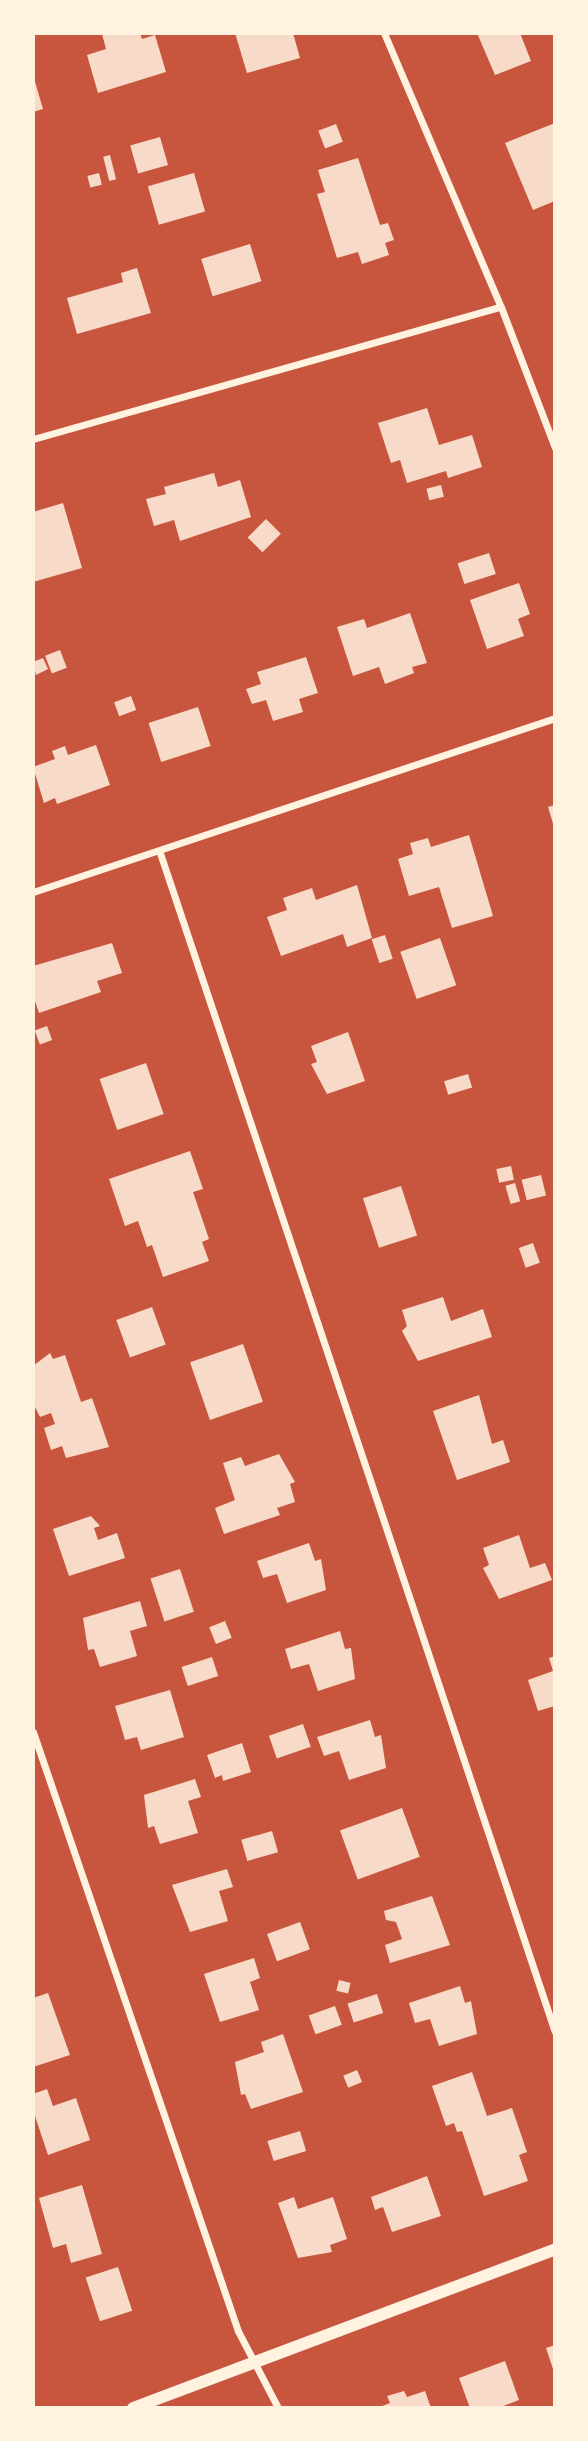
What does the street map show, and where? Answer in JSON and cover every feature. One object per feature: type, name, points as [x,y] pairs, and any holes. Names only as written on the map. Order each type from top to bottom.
[{"type":"street","points":[[384,33],[501,307],[555,448]]},
{"type":"street","points":[[33,439],[501,307]]},
{"type":"street","points":[[33,892],[160,853],[555,718]]},
{"type":"street","points":[[160,853],[555,2032]]},
{"type":"street","points":[[33,1732],[238,2331],[278,2408]]},
{"type":"street","points":[[133,2408],[254,2360],[555,2249]]},
{"type":"building","points":[[140,33],[142,39],[155,35],[166,72],[98,93],[87,55],[106,49],[102,34]]},
{"type":"building","points":[[235,33],[293,33],[300,58],[247,73]]},
{"type":"building","points":[[477,33],[520,33],[531,61],[495,75]]},
{"type":"building","points":[[33,75],[43,109],[33,112]]},
{"type":"building","points":[[555,123],[555,201],[533,210],[505,143]]},
{"type":"building","points":[[336,124],[343,142],[325,149],[318,131]]},
{"type":"building","points":[[160,137],[168,165],[138,173],[130,146]]},
{"type":"building","points":[[110,155],[116,179],[109,181],[103,157]]},
{"type":"building","points":[[358,158],[380,225],[388,223],[394,240],[385,243],[389,255],[362,264],[358,252],[337,258],[317,194],[325,192],[318,170]]},
{"type":"building","points":[[99,173],[102,185],[90,188],[87,176]]},
{"type":"building","points":[[194,173],[205,211],[159,225],[148,186]]},
{"type":"building","points":[[250,244],[261,281],[213,296],[201,259]]},
{"type":"building","points":[[137,268],[151,313],[77,334],[67,298],[123,282],[121,273]]},
{"type":"building","points":[[427,408],[439,445],[472,435],[482,467],[448,478],[446,471],[407,483],[400,460],[391,463],[378,423]]},
{"type":"building","points":[[214,473],[218,487],[240,480],[251,517],[180,541],[174,520],[154,526],[146,499],[166,494],[164,487]]},
{"type":"building","points":[[441,485],[444,497],[429,500],[426,489]]},
{"type":"building","points":[[63,503],[82,568],[33,582],[33,512]]},
{"type":"building","points":[[266,519],[281,534],[262,552],[248,537]]},
{"type":"building","points":[[489,553],[496,574],[464,584],[458,563]]},
{"type":"building","points":[[519,583],[530,614],[518,619],[524,636],[487,649],[470,600]]},
{"type":"building","points":[[410,613],[427,663],[412,667],[414,673],[385,684],[379,667],[353,676],[337,627],[364,619],[367,628]]},
{"type":"building","points":[[60,650],[67,668],[52,673],[45,656]]},
{"type":"building","points":[[306,657],[318,693],[299,699],[303,712],[273,721],[266,700],[252,704],[246,689],[261,684],[257,672]]},
{"type":"building","points":[[43,658],[48,669],[36,675],[33,662]]},
{"type":"building","points":[[131,696],[136,710],[119,716],[114,702]]},
{"type":"building","points":[[198,707],[211,746],[161,762],[149,723]]},
{"type":"building","points":[[96,745],[110,785],[57,804],[55,798],[44,803],[33,767],[55,759],[52,751],[65,746],[68,755]]},
{"type":"building","points":[[555,805],[555,827],[554,827],[548,807]]},
{"type":"building","points":[[469,835],[493,916],[452,928],[439,887],[409,896],[398,859],[413,854],[410,843],[428,838],[431,847]]},
{"type":"building","points":[[357,885],[372,938],[347,947],[343,934],[281,956],[267,917],[287,910],[283,898],[312,888],[316,900]]},
{"type":"building","points":[[385,935],[393,959],[379,963],[372,939]]},
{"type":"building","points":[[440,938],[456,985],[417,999],[400,952]]},
{"type":"building","points":[[112,943],[122,973],[97,981],[101,992],[39,1013],[33,995],[33,966]]},
{"type":"building","points":[[47,1026],[52,1040],[40,1045],[35,1030]]},
{"type":"building","points":[[348,1032],[365,1081],[327,1094],[311,1064],[317,1062],[311,1046]]},
{"type":"building","points":[[146,1063],[164,1114],[117,1130],[100,1079]]},
{"type":"building","points":[[468,1074],[472,1087],[448,1095],[444,1081]]},
{"type":"building","points":[[190,1151],[203,1189],[193,1192],[209,1239],[202,1242],[209,1261],[163,1277],[152,1245],[147,1247],[138,1221],[125,1226],[109,1179]]},
{"type":"building","points":[[511,1166],[514,1180],[499,1183],[496,1169]]},
{"type":"building","points":[[541,1175],[546,1195],[527,1200],[522,1180]]},
{"type":"building","points":[[515,1183],[520,1201],[511,1204],[505,1186]]},
{"type":"building","points":[[401,1186],[417,1235],[379,1248],[363,1198]]},
{"type":"building","points":[[533,1243],[540,1263],[526,1268],[519,1248]]},
{"type":"building","points":[[443,1297],[451,1321],[483,1309],[492,1337],[418,1361],[402,1331],[407,1326],[402,1310]]},
{"type":"building","points":[[152,1307],[166,1345],[130,1358],[116,1320]]},
{"type":"building","points":[[243,1344],[263,1402],[210,1420],[190,1362]]},
{"type":"building","points":[[50,1353],[53,1359],[65,1355],[81,1402],[92,1398],[109,1447],[66,1458],[62,1446],[51,1450],[44,1428],[55,1424],[51,1413],[40,1417],[33,1403],[33,1366]]},
{"type":"building","points":[[479,1395],[492,1444],[503,1440],[510,1462],[457,1480],[433,1411]]},
{"type":"building","points":[[279,1454],[295,1482],[290,1484],[295,1502],[277,1508],[280,1515],[224,1534],[215,1508],[235,1500],[223,1463],[241,1457],[245,1466]]},
{"type":"building","points":[[91,1516],[100,1526],[94,1528],[98,1540],[117,1533],[125,1558],[69,1576],[53,1529]]},
{"type":"building","points":[[519,1535],[530,1568],[545,1563],[552,1580],[499,1599],[483,1568],[489,1565],[483,1548]]},
{"type":"building","points":[[309,1543],[315,1561],[321,1559],[326,1590],[287,1603],[277,1574],[263,1578],[257,1561]]},
{"type":"building","points":[[180,1569],[194,1612],[164,1621],[151,1579]]},
{"type":"building","points":[[140,1601],[147,1626],[130,1631],[137,1656],[100,1667],[94,1649],[88,1650],[83,1618]]},
{"type":"building","points":[[225,1621],[232,1638],[216,1644],[209,1627]]},
{"type":"building","points":[[340,1631],[345,1649],[351,1648],[355,1679],[318,1691],[309,1664],[291,1669],[285,1649]]},
{"type":"building","points":[[555,1656],[555,1706],[538,1711],[528,1680],[553,1671],[549,1658]]},
{"type":"building","points":[[212,1657],[218,1676],[188,1686],[182,1667]]},
{"type":"building","points":[[170,1690],[184,1737],[141,1750],[137,1737],[125,1740],[115,1706]]},
{"type":"building","points":[[370,1720],[375,1737],[381,1735],[386,1768],[349,1780],[339,1751],[324,1756],[317,1737]]},
{"type":"building","points":[[303,1724],[311,1747],[277,1758],[269,1736]]},
{"type":"building","points":[[242,1743],[251,1772],[223,1781],[222,1775],[215,1778],[207,1755]]},
{"type":"building","points":[[195,1779],[201,1797],[188,1801],[198,1833],[160,1844],[154,1826],[148,1828],[144,1795]]},
{"type":"building","points":[[402,1808],[420,1857],[358,1879],[340,1831]]},
{"type":"building","points":[[272,1831],[278,1852],[247,1861],[241,1840]]},
{"type":"building","points":[[227,1869],[233,1887],[219,1891],[228,1921],[190,1932],[172,1885]]},
{"type":"building","points":[[432,1896],[450,1945],[390,1963],[385,1945],[402,1939],[396,1922],[386,1920],[384,1911]]},
{"type":"building","points":[[300,1922],[310,1949],[277,1961],[267,1934]]},
{"type":"building","points":[[254,1958],[260,1978],[250,1982],[259,2010],[220,2022],[204,1974]]},
{"type":"building","points":[[339,1980],[351,1983],[348,1994],[336,1991]]},
{"type":"building","points":[[460,1986],[465,2003],[471,2001],[477,2034],[439,2046],[430,2019],[415,2023],[409,2003]]},
{"type":"building","points":[[48,1993],[70,2055],[33,2067],[33,1998]]},
{"type":"building","points":[[377,1994],[383,2013],[354,2023],[348,2004]]},
{"type":"building","points":[[335,2006],[342,2025],[316,2034],[309,2016]]},
{"type":"building","points":[[283,2034],[303,2092],[251,2109],[245,2094],[241,2095],[235,2062],[264,2052],[261,2042]]},
{"type":"building","points":[[357,2070],[362,2082],[348,2088],[343,2076]]},
{"type":"building","points":[[472,2072],[487,2116],[512,2108],[527,2152],[519,2155],[528,2181],[484,2196],[462,2131],[457,2132],[454,2123],[446,2126],[432,2086]]},
{"type":"building","points":[[47,2089],[53,2106],[76,2098],[90,2140],[48,2155],[33,2110],[33,2094]]},
{"type":"building","points":[[300,2131],[306,2151],[274,2161],[267,2141]]},
{"type":"building","points":[[427,2176],[441,2216],[392,2232],[383,2207],[375,2210],[371,2197]]},
{"type":"building","points":[[82,2185],[102,2254],[71,2263],[66,2244],[53,2248],[39,2198]]},
{"type":"building","points":[[294,2197],[298,2209],[333,2197],[347,2239],[330,2245],[332,2252],[298,2258],[278,2203]]},
{"type":"building","points":[[118,2267],[132,2311],[100,2321],[86,2278]]},
{"type":"building","points":[[555,2345],[555,2372],[554,2372],[546,2348]]},
{"type":"building","points":[[505,2361],[519,2400],[498,2408],[470,2408],[459,2378]]},
{"type":"building","points":[[404,2391],[407,2397],[425,2391],[431,2408],[377,2408],[390,2403],[387,2396]]}]
